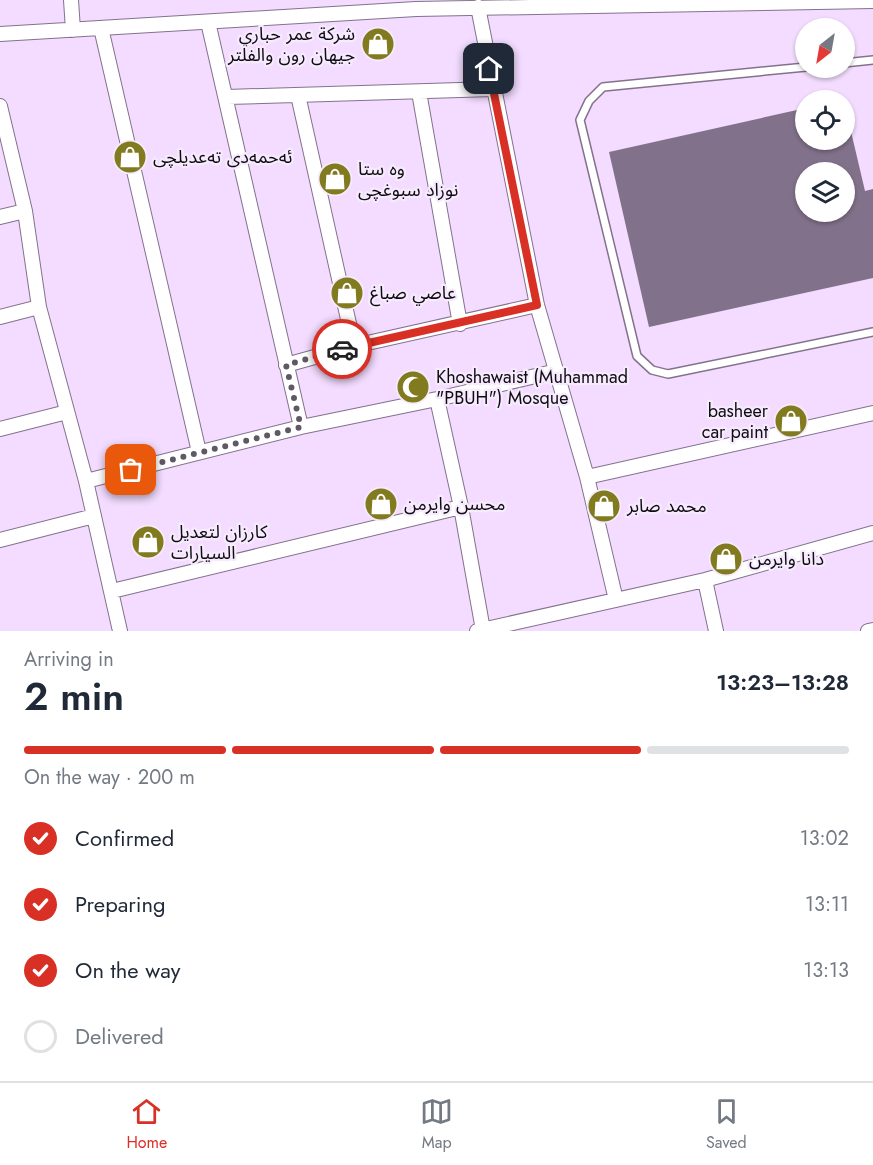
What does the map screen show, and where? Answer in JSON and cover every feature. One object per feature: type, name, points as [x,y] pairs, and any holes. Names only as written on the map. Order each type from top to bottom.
[{"type":"street","points":[[71,0],[73,30]]},
{"type":"street","points":[[335,0],[336,15]]},
{"type":"street","points":[[0,34],[336,15],[417,4],[478,8],[873,1]]},
{"type":"street","points":[[478,8],[537,305],[587,477],[616,600]]},
{"type":"street","points":[[208,22],[301,427]]},
{"type":"street","points":[[101,28],[199,452]]},
{"type":"street","points":[[227,97],[493,89]]},
{"type":"street","points":[[419,92],[460,324]]},
{"type":"street","points":[[298,95],[354,346]]},
{"type":"street","points":[[0,106],[25,211],[39,307],[86,481],[120,631]]},
{"type":"street","points":[[0,217],[25,211]]},
{"type":"street","points":[[286,365],[354,346],[537,305]]},
{"type":"street","points":[[0,317],[39,307]]},
{"type":"street","points":[[86,481],[301,427],[557,371]]},
{"type":"street","points":[[437,399],[461,507],[481,631],[705,580],[873,533]]},
{"type":"street","points":[[0,429],[67,412]]},
{"type":"street","points":[[587,477],[873,413]]},
{"type":"street","points":[[112,591],[461,507]]},
{"type":"street","points":[[0,540],[94,516]]},
{"type":"street","points":[[705,580],[716,631]]},
{"type":"street","points":[[868,631],[873,630]]},
{"type":"lane","points":[[855,62],[873,60]]},
{"type":"lane","points":[[795,68],[603,87],[589,101],[580,120],[637,356],[652,370],[668,374],[873,332]]},
{"type":"shaded area","points":[[0,0],[873,0],[873,631],[0,631]]},
{"type":"building","points":[[795,110],[795,150],[855,148],[865,191],[873,189],[873,278],[649,327],[609,152]]},
{"type":"way so far","points":[[131,470],[301,427],[286,365],[342,349]]},
{"type":"place","name":"شركة عمر حباري جيھان رون والفلتر","points":[[378,44]]},
{"type":"place","name":"ئەحمەدی تەعدیلچی","points":[[130,157]]},
{"type":"place","name":"وه ستا نوزاد سبوغچى","points":[[335,179]]},
{"type":"place","name":"عاصي صباغ","points":[[347,293]]},
{"type":"place","name":"Khoshawaist (Muhammad \"PBUH\") Mosque","points":[[413,387]]},
{"type":"place","name":"basheer car paint","points":[[791,421]]},
{"type":"place","name":"محسن وایرمن","points":[[381,504]]},
{"type":"place","name":"محمد صابر","points":[[604,506]]},
{"type":"place","name":"كارزان لتعديل السيارات","points":[[148,542]]},
{"type":"place","name":"دانا وایرمن","points":[[726,559]]},
{"type":"route","points":[[342,349],[537,305],[489,69]]}]
